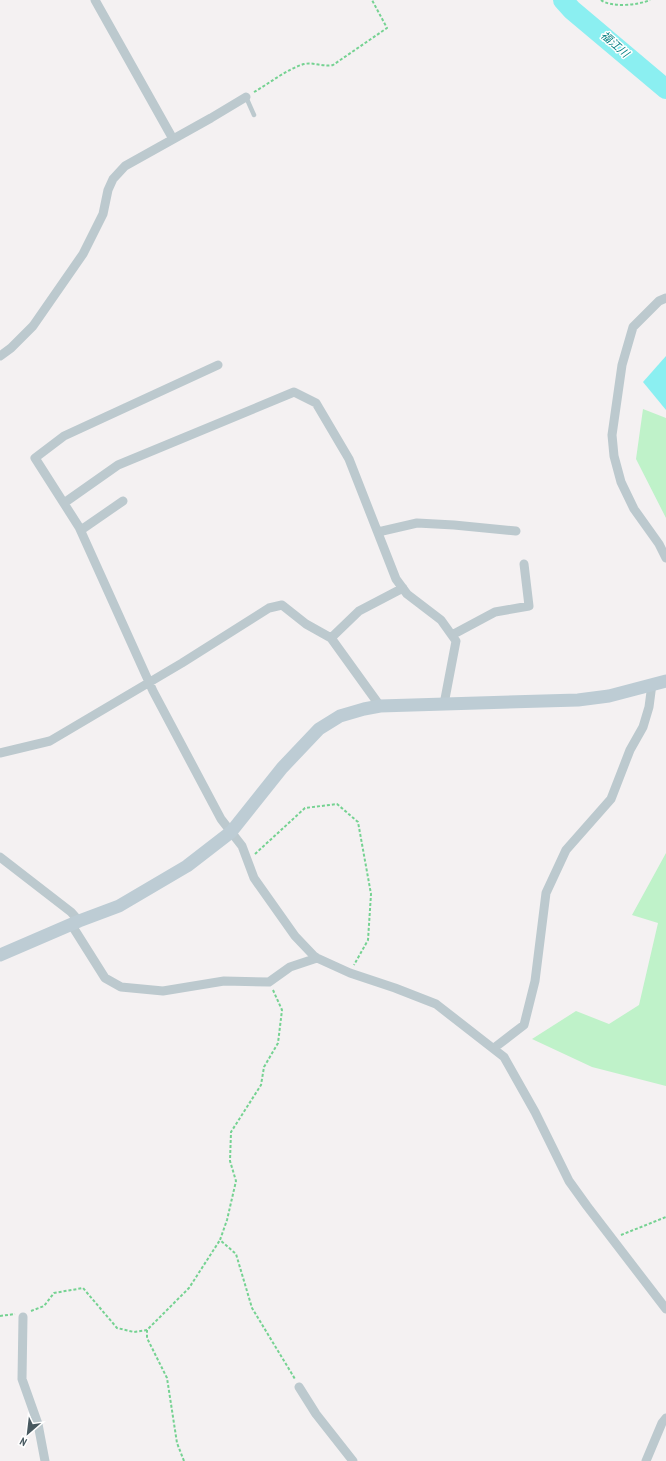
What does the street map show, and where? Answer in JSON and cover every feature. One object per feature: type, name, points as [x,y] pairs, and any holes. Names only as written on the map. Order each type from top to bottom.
[{"type":"street","points":[[95,0],[172,139]]},
{"type":"street","points":[[0,356],[11,348],[33,326],[83,254],[103,214],[108,190],[114,178],[125,166],[246,97]]},
{"type":"street","points":[[666,298],[659,302],[633,327],[622,365],[612,435],[614,456],[621,482],[634,508],[660,544],[666,558]]},
{"type":"street","points":[[218,365],[64,436],[36,458],[80,530],[153,691],[220,819],[242,846],[254,878],[295,936],[317,958],[350,973],[436,1004],[504,1057],[535,1112],[569,1181],[666,1309]]},
{"type":"street","points":[[64,503],[118,465],[294,392],[316,403],[349,459],[396,579],[407,594],[441,620],[456,641],[444,704]]},
{"type":"street","points":[[80,530],[123,501]]},
{"type":"street","points":[[378,532],[417,523],[516,531]]},
{"type":"street","points":[[452,635],[495,612],[529,606],[524,564]]},
{"type":"street","points":[[331,638],[359,611],[403,588]]},
{"type":"street","points":[[0,752],[50,741],[150,682],[269,608],[282,605],[306,624],[331,638],[380,706]]},
{"type":"street","points":[[0,955],[75,922],[119,906],[187,866],[231,832],[282,768],[319,729],[340,716],[364,708],[380,706],[578,700],[609,696],[666,680]]},
{"type":"street","points":[[494,1048],[524,1025],[535,981],[546,893],[566,850],[611,799],[630,750],[643,727],[649,707],[652,684]]},
{"type":"street","points":[[0,857],[65,907],[75,922],[105,978],[121,988],[163,991],[224,981],[269,982],[290,967],[317,958]]},
{"type":"street","points":[[24,1314],[22,1378],[38,1424],[45,1461]]},
{"type":"street","points":[[299,1386],[316,1414],[352,1461]]},
{"type":"street","points":[[646,1461],[659,1429],[666,1418]]},
{"type":"lane","points":[[246,97],[254,115]]},
{"type":"path","points":[[246,97],[295,68],[306,64],[326,66],[333,65],[388,28],[372,0]]},
{"type":"path","points":[[601,0],[605,3],[624,5],[650,0]]},
{"type":"path","points":[[248,861],[305,808],[336,804],[358,822],[371,894],[368,940],[350,973]]},
{"type":"path","points":[[0,1316],[24,1314],[44,1306],[54,1293],[83,1288],[117,1328],[134,1332],[147,1330],[189,1288],[220,1240],[227,1220],[236,1181],[230,1161],[231,1132],[261,1086],[264,1067],[278,1043],[282,1010],[269,982]]},
{"type":"path","points":[[612,1239],[666,1217]]},
{"type":"path","points":[[220,1240],[236,1254],[252,1308],[299,1386]]},
{"type":"path","points":[[147,1330],[147,1338],[167,1378],[177,1443],[184,1461]]},
{"type":"green space","points":[[643,409],[666,418],[666,518],[636,459]]},
{"type":"green space","points":[[666,853],[666,1086],[592,1067],[532,1039],[576,1011],[609,1024],[639,1005],[658,923],[632,915]]},
{"type":"water","points":[[666,356],[666,410],[643,382]]},
{"type":"waterway","name":"福江川","points":[[563,0],[572,10],[666,89]]}]
